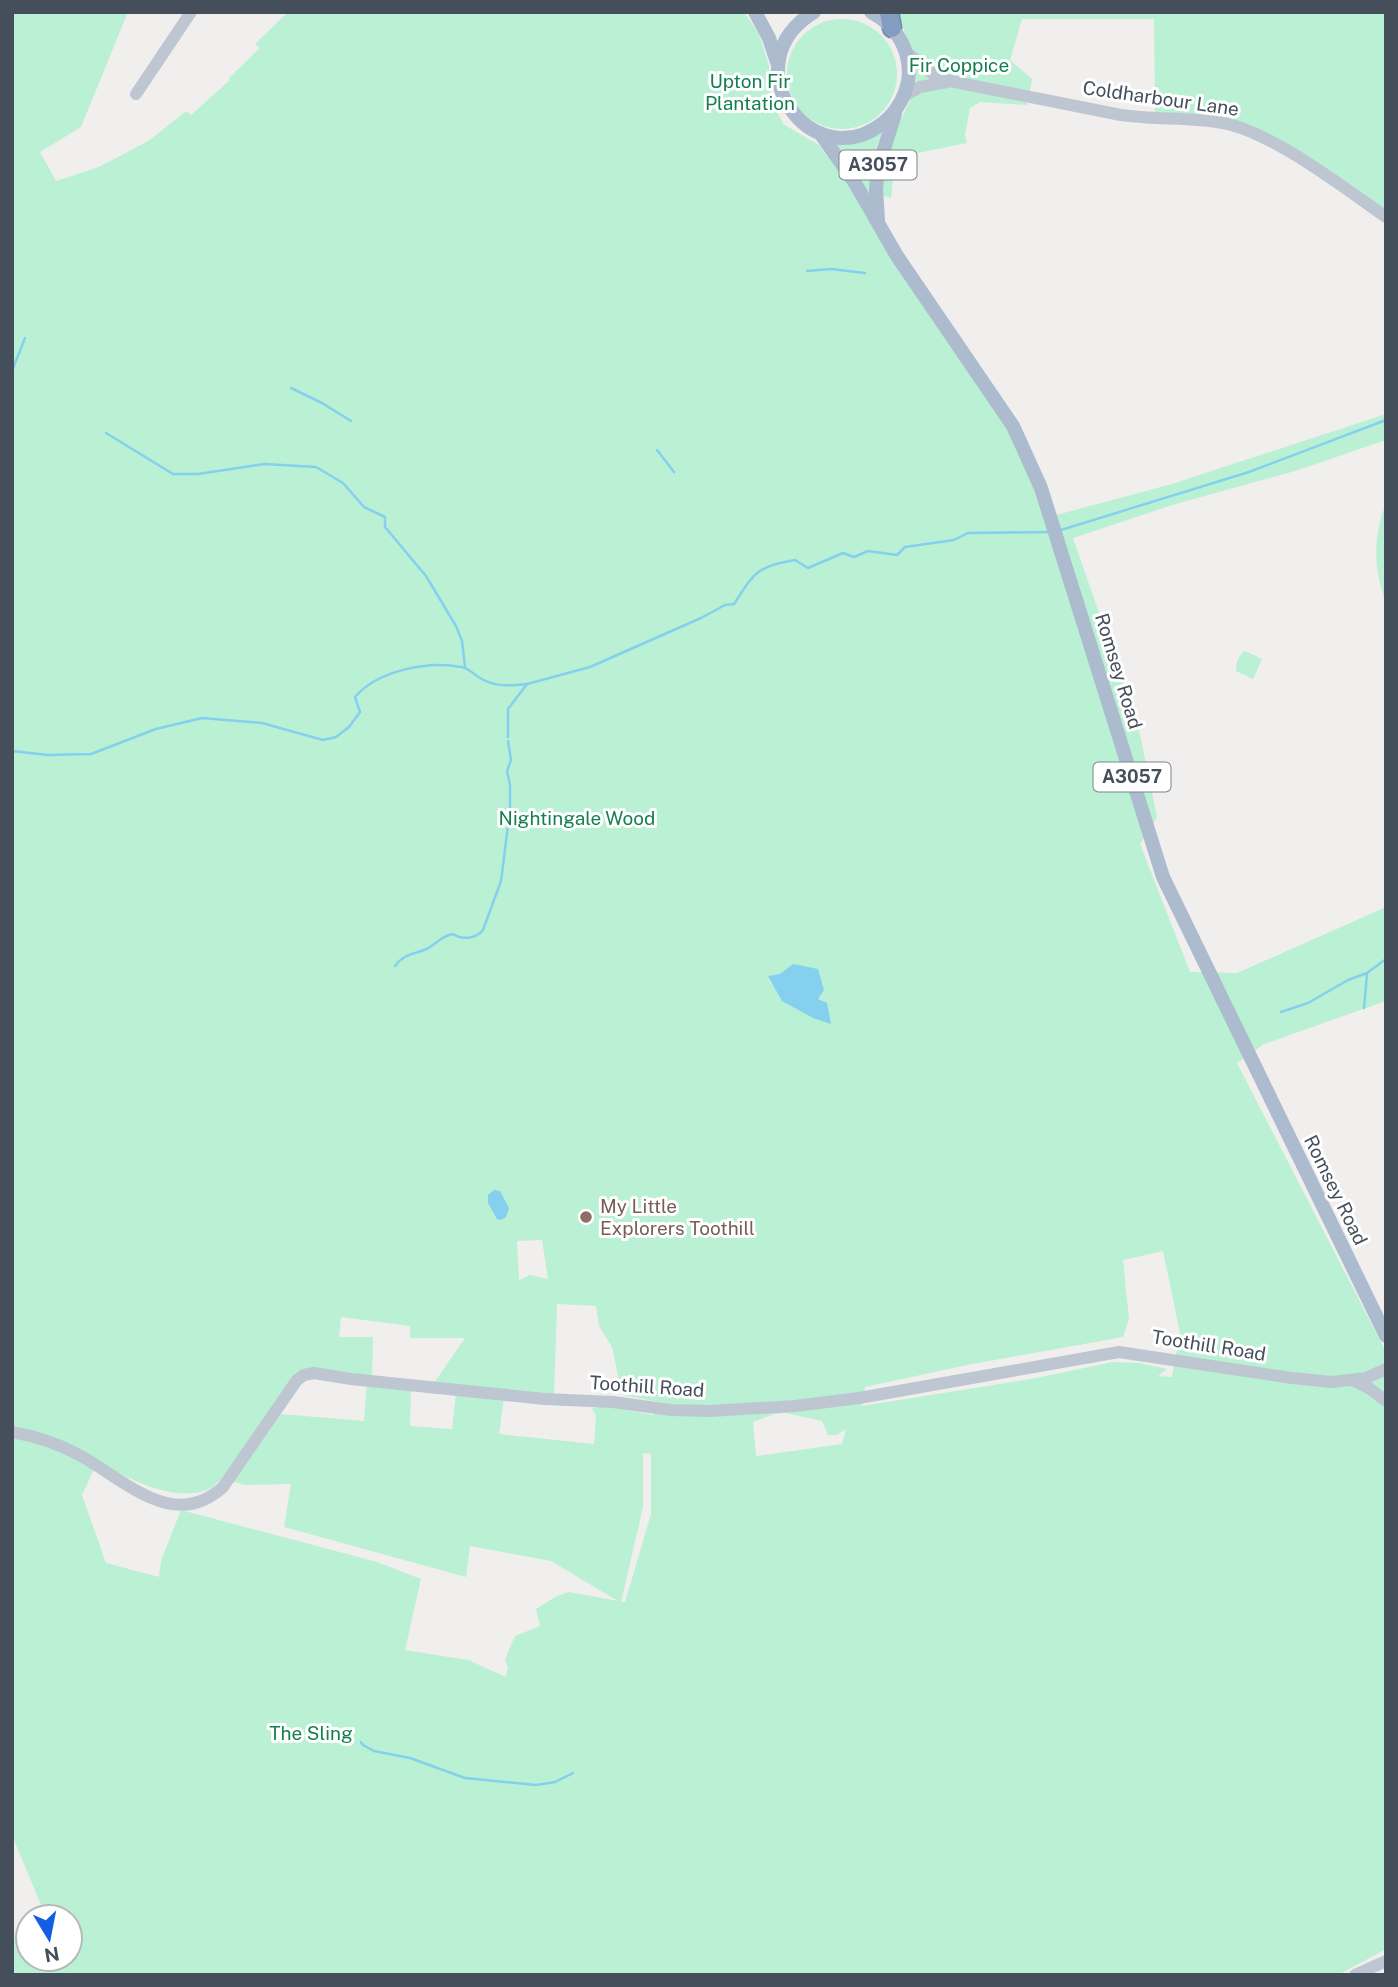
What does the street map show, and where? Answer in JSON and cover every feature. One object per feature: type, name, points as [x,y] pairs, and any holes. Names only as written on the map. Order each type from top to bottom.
[{"type":"main road","points":[[755,12],[769,38],[778,64]]},
{"type":"main road","points":[[778,64],[780,51],[794,28],[814,12]]},
{"type":"main road","points":[[871,12],[891,20],[905,51]]},
{"type":"main road","name":"Romsey Road","points":[[878,224],[878,168],[909,74],[905,51]]},
{"type":"main road","name":"Romsey Road","points":[[778,64],[779,85],[787,106],[801,122],[820,133],[855,183],[897,256],[1013,426],[1041,488],[1163,877],[1386,1336]]},
{"type":"main road","points":[[820,133],[844,137],[868,132],[888,119],[900,103]]},
{"type":"street","points":[[136,94],[191,12]]},
{"type":"street","name":"Coldharbour Lane","points":[[905,51],[933,74],[950,81],[1121,115],[1223,123],[1245,129],[1268,139],[1386,217]]},
{"type":"street","name":"Coldharbour Lane","points":[[900,103],[934,83],[950,81]]},
{"type":"street","name":"Toothill Road","points":[[12,1432],[45,1441],[76,1454],[143,1496],[166,1504],[184,1504],[212,1497],[223,1487],[298,1380],[304,1375],[314,1373],[531,1398],[710,1411],[795,1406],[859,1398],[1119,1352],[1332,1382],[1366,1378],[1386,1369]]},
{"type":"street","name":"Toothill Road","points":[[1353,1381],[1369,1388],[1386,1401]]},
{"type":"street","points":[[1355,1975],[1386,1961]]},
{"type":"green space","points":[[12,12],[128,12],[81,127],[40,152],[56,181],[99,167],[150,140],[186,111],[191,115],[230,80],[260,48],[255,44],[288,12],[744,12],[759,34],[769,66],[771,99],[783,124],[819,145],[847,183],[1008,428],[1035,488],[1045,518],[1172,484],[1386,414],[1386,440],[1295,471],[1172,505],[1073,538],[1138,725],[1157,817],[1140,844],[1190,972],[1237,973],[1386,907],[1386,1001],[1264,1044],[1237,1063],[1386,1352],[1386,1949],[1338,1975],[12,1975],[12,1937],[14,1973],[84,1973],[84,1903],[40,1903],[12,1835]],"holes":[[[542,1240],[548,1279],[530,1275],[519,1280],[517,1241]],[[1163,1251],[1180,1333],[1172,1377],[1158,1376],[1167,1369],[1139,1363],[1113,1362],[1036,1378],[862,1406],[865,1387],[967,1365],[1123,1337],[1129,1319],[1123,1260]],[[557,1304],[596,1306],[599,1326],[612,1347],[622,1395],[669,1404],[653,1415],[600,1405],[592,1409],[596,1416],[594,1444],[499,1434],[504,1398],[456,1394],[452,1429],[410,1426],[411,1390],[367,1384],[364,1421],[281,1414],[233,1482],[246,1485],[291,1484],[284,1527],[466,1577],[470,1546],[551,1561],[618,1601],[569,1592],[536,1609],[540,1626],[515,1636],[505,1659],[508,1668],[506,1677],[468,1660],[405,1650],[421,1579],[377,1562],[181,1510],[161,1561],[159,1577],[106,1563],[82,1495],[98,1461],[122,1475],[166,1491],[196,1493],[211,1488],[226,1474],[314,1369],[372,1376],[373,1337],[339,1337],[341,1317],[410,1326],[410,1338],[465,1338],[434,1383],[554,1395]],[[786,1413],[822,1421],[828,1435],[837,1435],[846,1429],[842,1444],[756,1456],[753,1422],[774,1414]],[[643,1453],[651,1454],[651,1514],[625,1602],[621,1602],[643,1507]]]},
{"type":"green space","name":"Fir Coppice","points":[[898,12],[1386,12],[1386,211],[1271,137],[1155,114],[1154,19],[1022,19],[1010,60],[1032,79],[1027,105],[980,102],[970,108],[965,135],[967,143],[908,155],[900,160],[893,178],[891,198],[881,195],[885,156],[912,95],[916,75],[912,51]]},
{"type":"green space","points":[[842,19],[863,24],[881,35],[892,53],[897,74],[892,95],[881,113],[863,124],[842,129],[821,124],[803,113],[792,95],[787,74],[792,53],[803,35],[821,24]]},
{"type":"green space","points":[[883,129],[877,145],[870,195],[833,140]]},
{"type":"green space","points":[[1386,503],[1386,603],[1376,553]]},
{"type":"green space","points":[[1245,651],[1262,659],[1253,679],[1236,671],[1238,660]]},
{"type":"water","points":[[793,964],[818,969],[824,990],[818,999],[827,1003],[831,1024],[813,1018],[782,1001],[768,976],[780,974]]},
{"type":"water","points":[[494,1190],[500,1191],[509,1208],[506,1217],[501,1220],[497,1219],[488,1203],[488,1195]]},
{"type":"waterway","points":[[807,271],[831,269],[865,273]]},
{"type":"waterway","points":[[12,371],[25,338]]},
{"type":"waterway","points":[[291,388],[351,421]]},
{"type":"waterway","points":[[1061,530],[1249,472],[1386,420]]},
{"type":"waterway","points":[[106,433],[173,474],[198,474],[264,464],[316,467],[343,483],[364,507],[385,517],[385,527],[426,576],[456,626],[462,641],[465,667]]},
{"type":"waterway","points":[[657,450],[674,472]]},
{"type":"waterway","points":[[508,737],[508,709],[527,684],[590,667],[725,605],[734,604],[752,578],[764,568],[795,560],[808,568],[843,553],[854,557],[868,551],[897,555],[905,547],[954,540],[968,533],[1048,532]]},
{"type":"waterway","points":[[12,751],[48,755],[91,754],[156,729],[202,718],[262,723],[323,740],[336,737],[349,727],[360,712],[355,697],[365,688],[390,674],[434,665],[461,667],[491,683],[527,684]]},
{"type":"waterway","points":[[395,966],[405,957],[428,948],[448,935],[469,938],[483,930],[501,881],[510,810],[507,771],[511,760],[508,741]]},
{"type":"waterway","points":[[1281,1012],[1308,1003],[1348,980],[1367,973],[1386,959]]},
{"type":"waterway","points":[[1364,1008],[1367,974]]},
{"type":"waterway","points":[[361,1742],[374,1751],[410,1758],[465,1778],[536,1785],[555,1782],[573,1773]]},
{"type":"place","name":"My Little Explorers Toothill","points":[[586,1217]]},
{"type":"park label","name":"Upton Fir Plantation","points":[[750,92]]},
{"type":"park label","name":"Nightingale Wood","points":[[577,818]]},
{"type":"park label","name":"The Sling","points":[[311,1733]]}]
